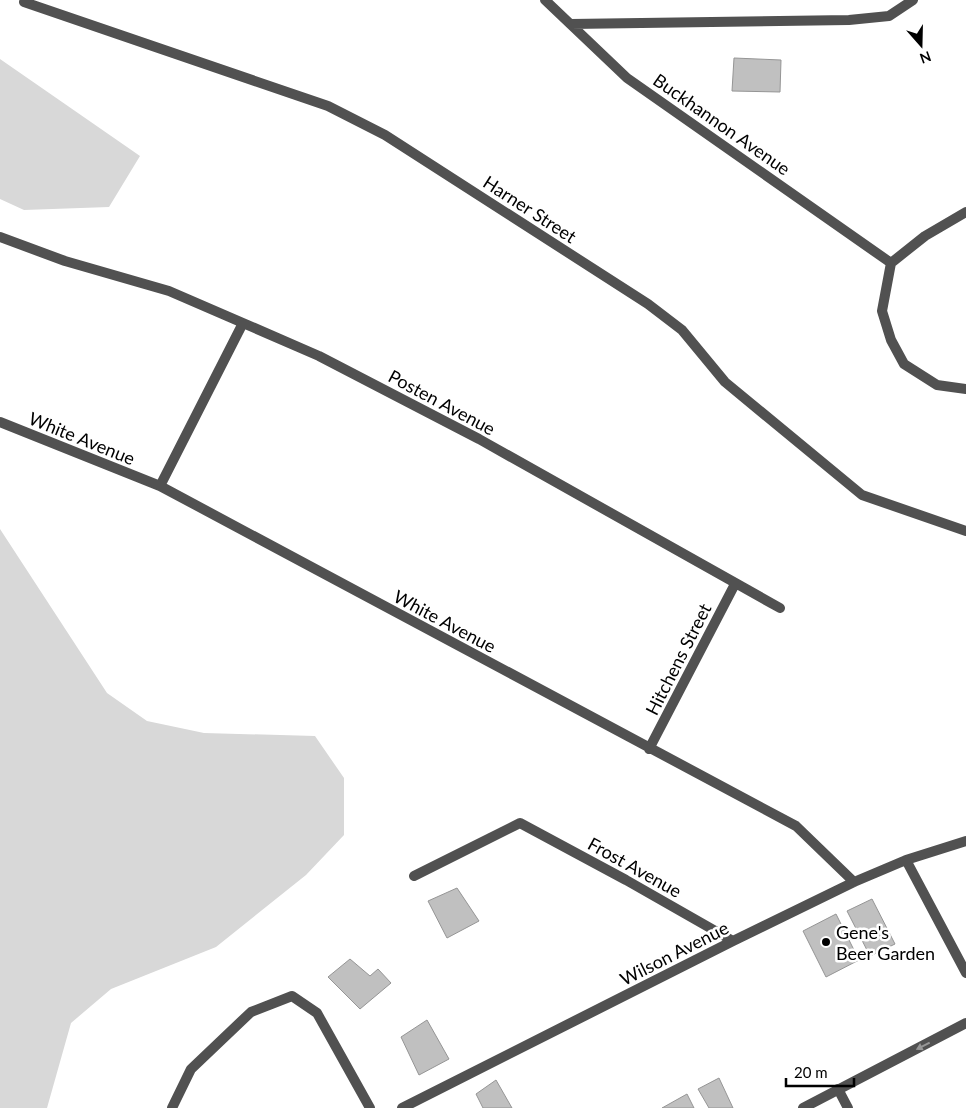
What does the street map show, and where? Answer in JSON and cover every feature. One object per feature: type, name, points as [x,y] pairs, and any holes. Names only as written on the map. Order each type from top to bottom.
[{"type":"street","name":"Buckhannon Avenue","points":[[545,0],[627,78],[891,263]]},
{"type":"street","points":[[571,24],[849,20],[889,16],[912,0]]},
{"type":"street","name":"Harner Street","points":[[24,2],[328,106],[385,135],[655,310],[682,330],[725,382],[862,494],[966,530]]},
{"type":"street","points":[[966,212],[925,236],[891,263],[882,311],[891,340],[904,364],[937,385],[966,389]]},
{"type":"street","name":"Posten Avenue","points":[[0,237],[65,261],[169,291],[319,356],[479,439],[780,608]]},
{"type":"street","points":[[160,486],[243,324]]},
{"type":"street","name":"White Avenue","points":[[0,422],[160,486],[796,826],[854,882]]},
{"type":"street","name":"Hitchens Street","points":[[649,749],[735,584]]},
{"type":"street","name":"Frost Avenue","points":[[414,876],[520,823],[626,880],[733,941]]},
{"type":"street","name":"Wilson Avenue","points":[[402,1108],[854,882],[906,860],[966,841]]},
{"type":"street","points":[[906,860],[966,973]]},
{"type":"street","points":[[172,1108],[191,1069],[251,1012],[292,996],[317,1012],[370,1108]]},
{"type":"street","points":[[804,1108],[966,1023]]},
{"type":"street","points":[[838,1089],[848,1108]]},
{"type":"shaded area","points":[[0,59],[140,156],[109,207],[24,210],[0,199]]},
{"type":"shaded area","points":[[0,529],[107,693],[147,721],[204,733],[315,736],[344,778],[344,835],[306,875],[216,947],[111,989],[71,1023],[47,1108],[0,1108]]},
{"type":"building","points":[[734,58],[781,60],[780,92],[732,91]]},
{"type":"building","points":[[457,888],[479,921],[447,938],[428,901]]},
{"type":"building","points":[[872,899],[895,944],[870,956],[847,911]]},
{"type":"building","points":[[836,914],[859,960],[826,977],[803,931]]},
{"type":"building","points":[[350,959],[370,976],[378,969],[391,983],[360,1009],[328,977]]},
{"type":"building","points":[[427,1020],[449,1059],[419,1075],[401,1037]]},
{"type":"building","points":[[719,1078],[733,1108],[709,1108],[698,1089]]},
{"type":"building","points":[[496,1080],[512,1108],[483,1108],[476,1094]]},
{"type":"building","points":[[687,1094],[694,1108],[662,1108]]},
{"type":"place","name":"Gene's Beer Garden","points":[[826,942]]}]
